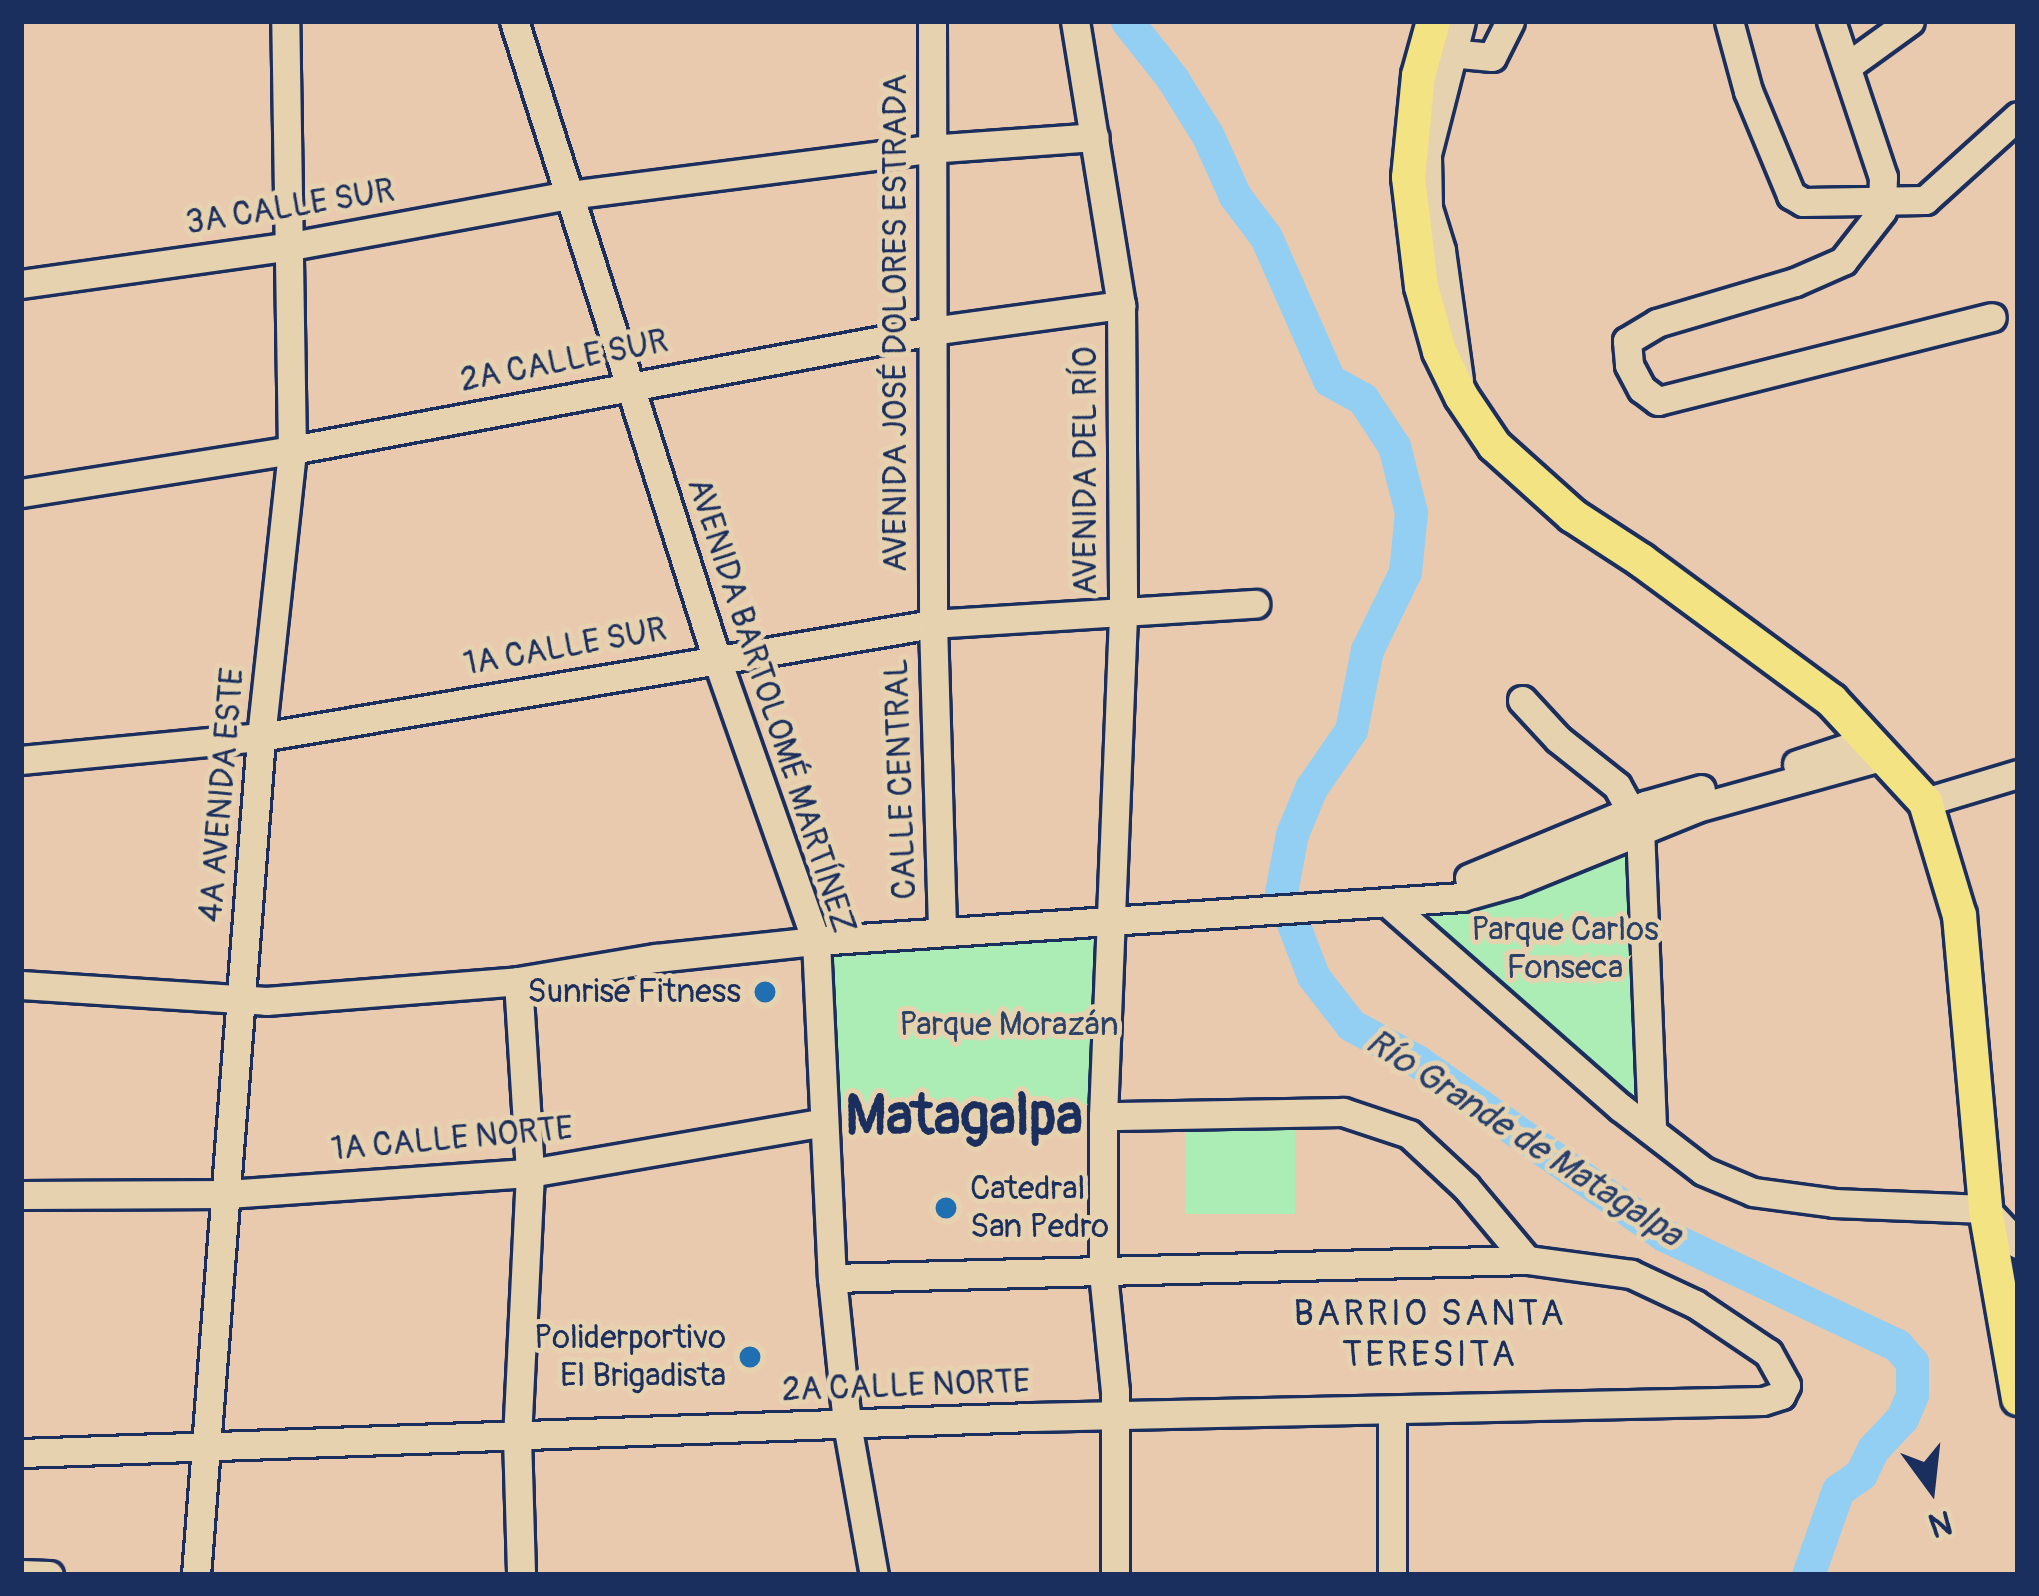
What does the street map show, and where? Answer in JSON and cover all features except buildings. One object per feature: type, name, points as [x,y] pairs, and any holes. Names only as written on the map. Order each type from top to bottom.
[{"type":"main road","points":[[1432,21],[1418,75],[1408,177],[1421,286],[1439,352],[1461,396],[1493,445],[1572,515],[1816,688],[1925,802],[1959,915],[1985,1209],[2018,1398]]},
{"type":"street","name":"4A AVENIDA ESTE","points":[[196,1575],[261,737],[292,450],[285,21]]},
{"type":"street","name":"AVENIDA BARTOLOMÉ MARTÍNEZ","points":[[514,21],[716,657],[816,940],[832,1279],[847,1424],[874,1575]]},
{"type":"street","name":"AVENIDA JOSÉ DOLORES ESTRADA","points":[[932,21],[928,149],[933,624]]},
{"type":"street","name":"AVENIDA DEL RÍO","points":[[1075,21],[1121,305],[1123,616],[1115,924],[1103,1116],[1103,1273],[1114,1415],[1114,1575]]},
{"type":"street","points":[[1460,21],[1427,154],[1428,208],[1450,301],[1461,396]]},
{"type":"street","points":[[1450,52],[1492,57],[1510,21]]},
{"type":"street","points":[[1729,21],[1748,91],[1790,195],[1816,204],[1925,200],[2018,116]]},
{"type":"street","points":[[1832,21],[1883,177],[1885,204],[1843,261],[1795,282],[1657,323],[1627,340],[1629,365],[1642,389],[1658,401],[1992,317]]},
{"type":"street","points":[[1850,65],[1910,21]]},
{"type":"street","name":"3A CALLE SUR","points":[[21,284],[291,245],[570,195],[928,149],[1094,137]]},
{"type":"street","name":"2A CALLE SUR","points":[[21,493],[292,450],[931,331],[1121,305]]},
{"type":"street","name":"1A CALLE SUR","points":[[21,760],[261,737],[933,624],[1123,616],[1255,604]]},
{"type":"street","name":"CALLE CENTRAL","points":[[933,624],[942,931]]},
{"type":"street","points":[[1522,700],[1558,739],[1617,787],[1636,819],[1652,1129]]},
{"type":"street","points":[[21,986],[242,1000],[518,981],[656,958],[816,940],[1391,905],[1636,819],[1753,790],[1877,748]]},
{"type":"street","points":[[1925,802],[2018,774]]},
{"type":"street","points":[[1391,905],[1620,1107],[1703,1171],[1753,1192],[1834,1203],[1985,1209],[2018,1244]]},
{"type":"street","points":[[518,981],[530,1173],[517,1437],[521,1575]]},
{"type":"street","points":[[1103,1116],[1343,1112],[1408,1134],[1466,1187],[1527,1260]]},
{"type":"street","name":"1A CALLE NORTE","points":[[21,1195],[226,1194],[530,1173],[824,1122]]},
{"type":"street","points":[[832,1279],[1527,1260]]},
{"type":"street","name":"2A CALLE NORTE","points":[[21,1453],[1114,1415],[1763,1401],[1781,1395],[1786,1385],[1768,1354],[1695,1304],[1631,1274],[1527,1260]]},
{"type":"street","points":[[1392,1410],[1392,1575]]},
{"type":"street","points":[[21,1574],[49,1575]]},
{"type":"green space","name":"Parque Carlos Fonseca","points":[[1640,828],[1652,1128],[1391,906]]},
{"type":"green space","name":"Parque Morazán","points":[[1107,936],[1094,1104],[834,1109],[828,957]]},
{"type":"green space","points":[[1185,1130],[1295,1130],[1295,1214],[1185,1214]]},
{"type":"waterway","name":"Río Grande de Matagalpa","points":[[1127,21],[1172,78],[1208,136],[1235,196],[1266,237],[1329,380],[1363,399],[1394,446],[1411,512],[1405,572],[1367,650],[1351,730],[1311,788],[1292,834],[1281,892],[1313,976],[1351,1025],[1417,1061],[1664,1235],[1897,1345],[1912,1362],[1912,1395],[1902,1418],[1873,1449],[1861,1474],[1838,1490],[1808,1575]]},
{"type":"place","name":"Sunrise Fitness","points":[[765,992]]},
{"type":"place","name":"Catedral San Pedro","points":[[946,1208]]},
{"type":"place","name":"Poliderportivo El Brigadista","points":[[750,1357]]},
{"type":"district","name":"Matagalpa","points":[[964,1117]]},
{"type":"district","name":"BARRIO SANTA TERESITA","points":[[1430,1334]]}]
